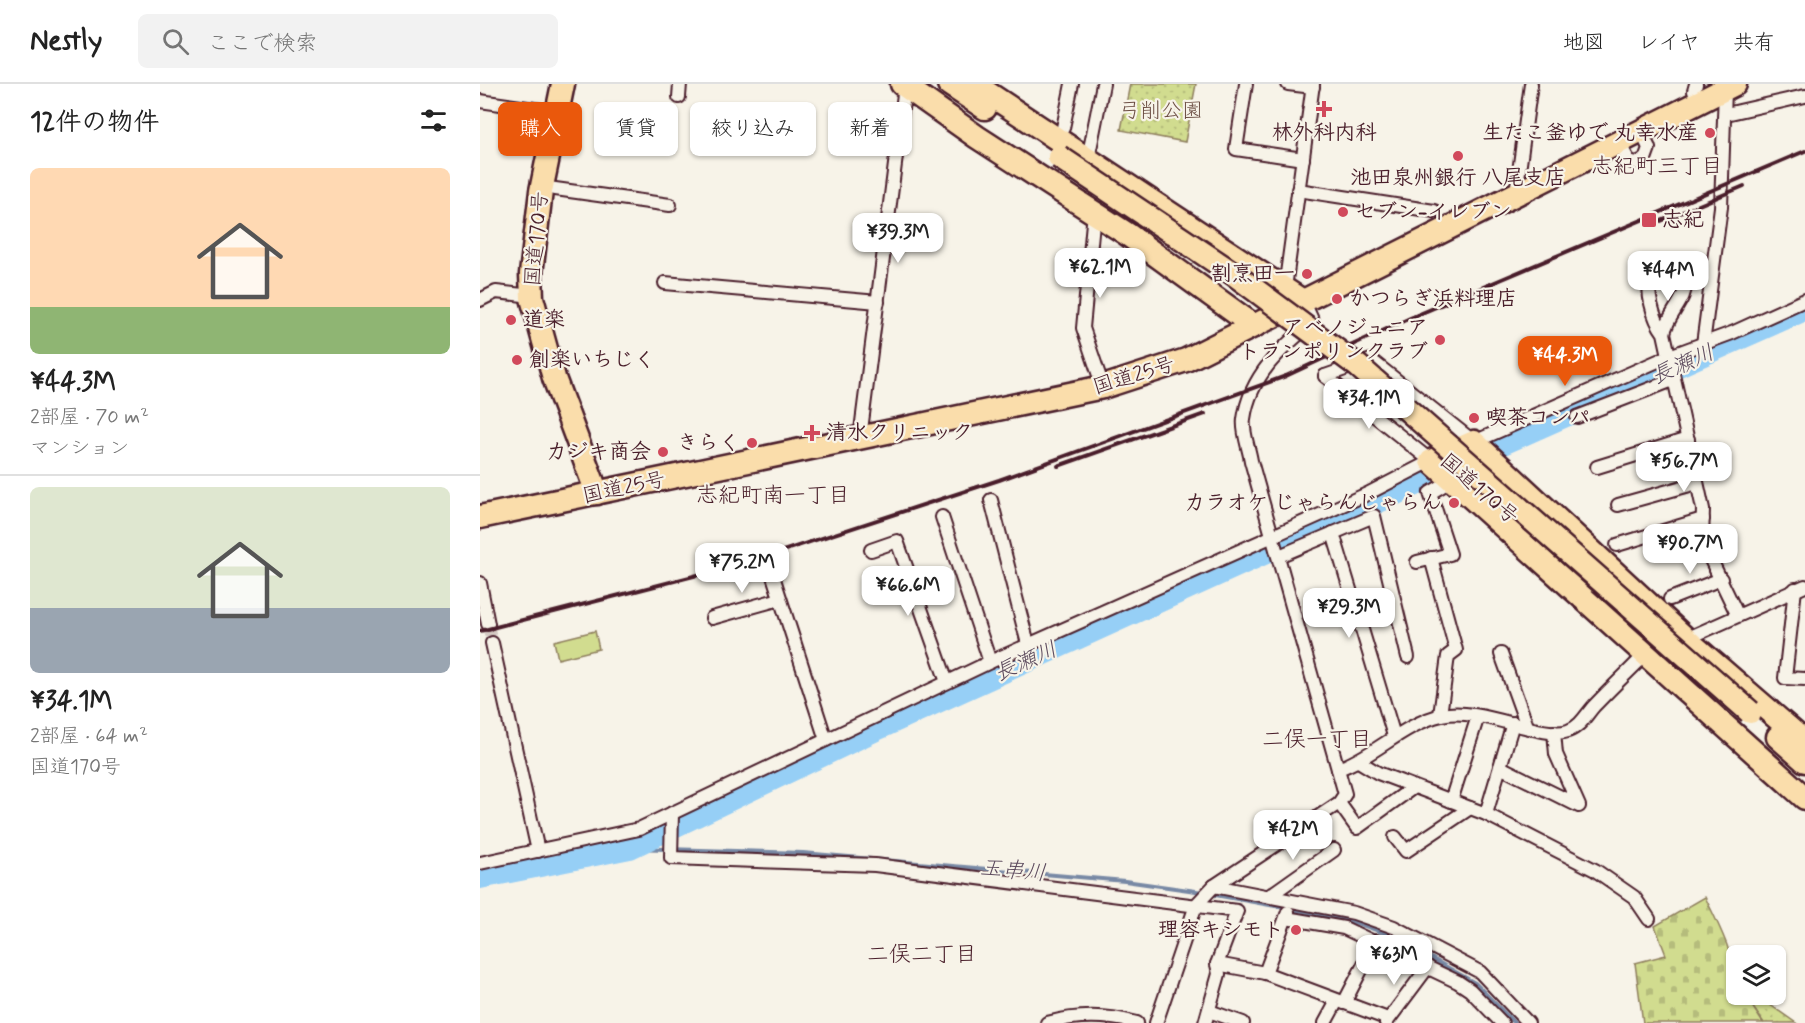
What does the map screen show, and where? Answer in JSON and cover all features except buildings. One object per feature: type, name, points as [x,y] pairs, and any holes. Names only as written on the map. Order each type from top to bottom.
[{"type":"highway","name":"国道170号","points":[[558,102],[563,84]]},
{"type":"highway","name":"国道170号","points":[[949,84],[1056,155],[1348,375],[1745,717],[1805,761]]},
{"type":"highway","points":[[974,84],[1056,155],[1088,159],[1304,302]]},
{"type":"highway","name":"国道170号","points":[[910,85],[1056,155]]},
{"type":"highway","points":[[910,85],[1254,326]]},
{"type":"highway","name":"国道25号","points":[[480,517],[1103,387],[1186,360],[1619,143],[1697,93],[1730,87]]},
{"type":"highway","name":"国道170号","points":[[547,156],[531,274],[535,318],[554,378],[597,494]]},
{"type":"highway","points":[[1194,282],[1218,244]]},
{"type":"highway","points":[[1805,742],[1686,639],[1473,442],[1431,461],[1805,798]]},
{"type":"highway","name":"国道170号","points":[[1745,717],[1805,779]]},
{"type":"street","points":[[678,97],[680,84]]},
{"type":"street","points":[[1056,155],[1072,84]]},
{"type":"street","points":[[1088,159],[1102,84]]},
{"type":"street","points":[[1246,84],[1236,149],[1303,159]]},
{"type":"street","points":[[1285,288],[1313,86],[1288,84]]},
{"type":"street","points":[[1516,193],[1531,84]]},
{"type":"street","points":[[860,438],[910,85]]},
{"type":"street","points":[[1703,344],[1721,207],[1726,114],[1730,87]]},
{"type":"street","points":[[1726,114],[1805,96]]},
{"type":"street","points":[[480,101],[498,104]]},
{"type":"street","points":[[541,187],[670,205]]},
{"type":"street","points":[[1298,190],[1434,211]]},
{"type":"street","points":[[1094,212],[1083,328],[1103,387]]},
{"type":"street","points":[[1664,333],[1659,327],[1648,289],[1649,280],[1654,274],[1671,271],[1685,280],[1686,289],[1666,324],[1664,333],[1667,357],[1697,483],[1703,519],[1702,541],[1737,614]]},
{"type":"street","points":[[665,284],[878,302]]},
{"type":"street","points":[[480,300],[496,292],[532,296]]},
{"type":"street","points":[[480,863],[639,829],[947,681],[1367,494],[1431,461],[1325,376],[1371,360],[1473,442],[1667,357],[1805,300]]},
{"type":"street","points":[[1156,1023],[1196,905],[1214,885],[1339,803],[1345,794],[1251,461],[1244,421],[1253,387],[1265,369],[1283,347],[1313,322],[1304,302]]},
{"type":"street","points":[[1577,417],[1673,380]]},
{"type":"street","points":[[1597,466],[1688,439]]},
{"type":"street","points":[[1417,562],[1450,554],[1430,493],[1452,480]]},
{"type":"street","points":[[1618,505],[1697,483]]},
{"type":"street","points":[[991,500],[1029,644]]},
{"type":"street","points":[[1279,556],[1374,516],[1408,657]]},
{"type":"street","points":[[942,517],[990,662]]},
{"type":"street","points":[[1617,545],[1703,519]]},
{"type":"street","points":[[1333,533],[1394,736]]},
{"type":"street","points":[[871,550],[897,541],[947,681]]},
{"type":"street","points":[[1431,558],[1455,650],[1448,656],[1440,715]]},
{"type":"street","points":[[773,576],[826,740]]},
{"type":"street","points":[[1670,599],[1721,579]]},
{"type":"street","points":[[480,583],[488,624]]},
{"type":"street","points":[[1686,639],[1800,587]]},
{"type":"street","points":[[1800,587],[1785,678],[1805,679]]},
{"type":"street","points":[[712,618],[780,599]]},
{"type":"street","points":[[492,643],[538,851]]},
{"type":"street","points":[[1501,654],[1527,726]]},
{"type":"street","points":[[1338,769],[1360,762],[1394,736],[1440,715],[1452,713],[1478,716],[1554,732],[1569,731],[1582,722],[1592,708],[1646,654]]},
{"type":"street","points":[[1451,801],[1478,716]]},
{"type":"street","points":[[1486,814],[1513,723]]},
{"type":"street","points":[[1500,767],[1579,806],[1556,754],[1554,732]]},
{"type":"street","points":[[1360,762],[1414,787],[1486,814],[1595,870],[1634,897],[1649,919]]},
{"type":"street","points":[[1339,803],[1357,828],[1414,787]]},
{"type":"street","points":[[1395,837],[1406,851],[1470,808]]},
{"type":"street","points":[[672,813],[671,858],[875,865],[1237,911],[1217,964],[1219,974],[1207,1017],[1243,1023]]},
{"type":"street","points":[[1269,896],[1334,850]]},
{"type":"street","points":[[1214,885],[1354,913],[1394,927],[1480,972],[1528,1023]]},
{"type":"street","points":[[1264,972],[1292,901]]},
{"type":"street","points":[[1286,918],[1344,928],[1376,941],[1470,990],[1502,1023]]},
{"type":"street","points":[[1324,1023],[1341,1002],[1376,941]]},
{"type":"street","points":[[1217,964],[1264,972],[1387,1021],[1428,967]]},
{"type":"street","points":[[1047,1023],[1082,1017],[1137,1023]]},
{"type":"green space","name":"弓削公園","points":[[1130,84],[1196,84],[1185,142],[1121,130]]},
{"type":"green space","points":[[595,631],[599,649],[558,659],[554,641]]},
{"type":"green space","points":[[1705,897],[1727,945],[1726,1005],[1751,1005],[1763,1023],[1643,1023],[1635,963],[1666,955],[1655,926]]},
{"type":"green space","points":[[1751,1005],[1770,1005],[1796,1023],[1764,1023]]},
{"type":"waterway","name":"長瀬川","points":[[1494,448],[1805,310]]},
{"type":"waterway","name":"長瀬川","points":[[480,878],[630,848],[876,730],[1425,481]]},
{"type":"waterway","name":"玉串川","points":[[630,848],[803,853],[1125,881],[1203,892]]},
{"type":"waterway","name":"玉串川","points":[[1210,894],[1346,919],[1390,935],[1475,983],[1514,1023]]},
{"type":"tunnel","points":[[488,624],[492,643]]},
{"type":"railway","points":[[480,631],[752,561],[999,480],[1286,376],[1410,318],[1805,151]]},
{"type":"railway","points":[[1661,221],[1744,186]]},
{"type":"railway","points":[[1058,466],[1205,414]]},
{"type":"place","name":"林外科内科","points":[[1324,109]]},
{"type":"place","name":"生たこ釜ゆで 丸幸水産","points":[[1710,133]]},
{"type":"place","name":"池田泉州銀行 八尾支店","points":[[1458,156]]},
{"type":"place","name":"セブン-イレブン","points":[[1343,212]]},
{"type":"place","name":"志紀","points":[[1649,220]]},
{"type":"place","name":"割烹田一","points":[[1307,274]]},
{"type":"place","name":"かつらぎ浜料理店","points":[[1337,299]]},
{"type":"place","name":"道楽","points":[[511,320]]},
{"type":"place","name":"アベノジュニア トランポリンクラブ","points":[[1440,340]]},
{"type":"place","name":"創楽いちじく","points":[[517,360]]},
{"type":"place","name":"喫茶コンパ","points":[[1474,418]]},
{"type":"place","name":"清水クリニック","points":[[812,433]]},
{"type":"place","name":"きらく","points":[[752,443]]},
{"type":"place","name":"カジキ商会","points":[[663,452]]},
{"type":"place","name":"カラオケ じゃらんじゃらん","points":[[1454,503]]},
{"type":"place","name":"理容キシモト","points":[[1296,930]]},
{"type":"district","name":"志紀町三丁目","points":[[1657,167]]},
{"type":"district","name":"志紀町南一丁目","points":[[773,496]]},
{"type":"district","name":"二俣一丁目","points":[[1317,740]]},
{"type":"district","name":"二俣二丁目","points":[[922,955]]}]
